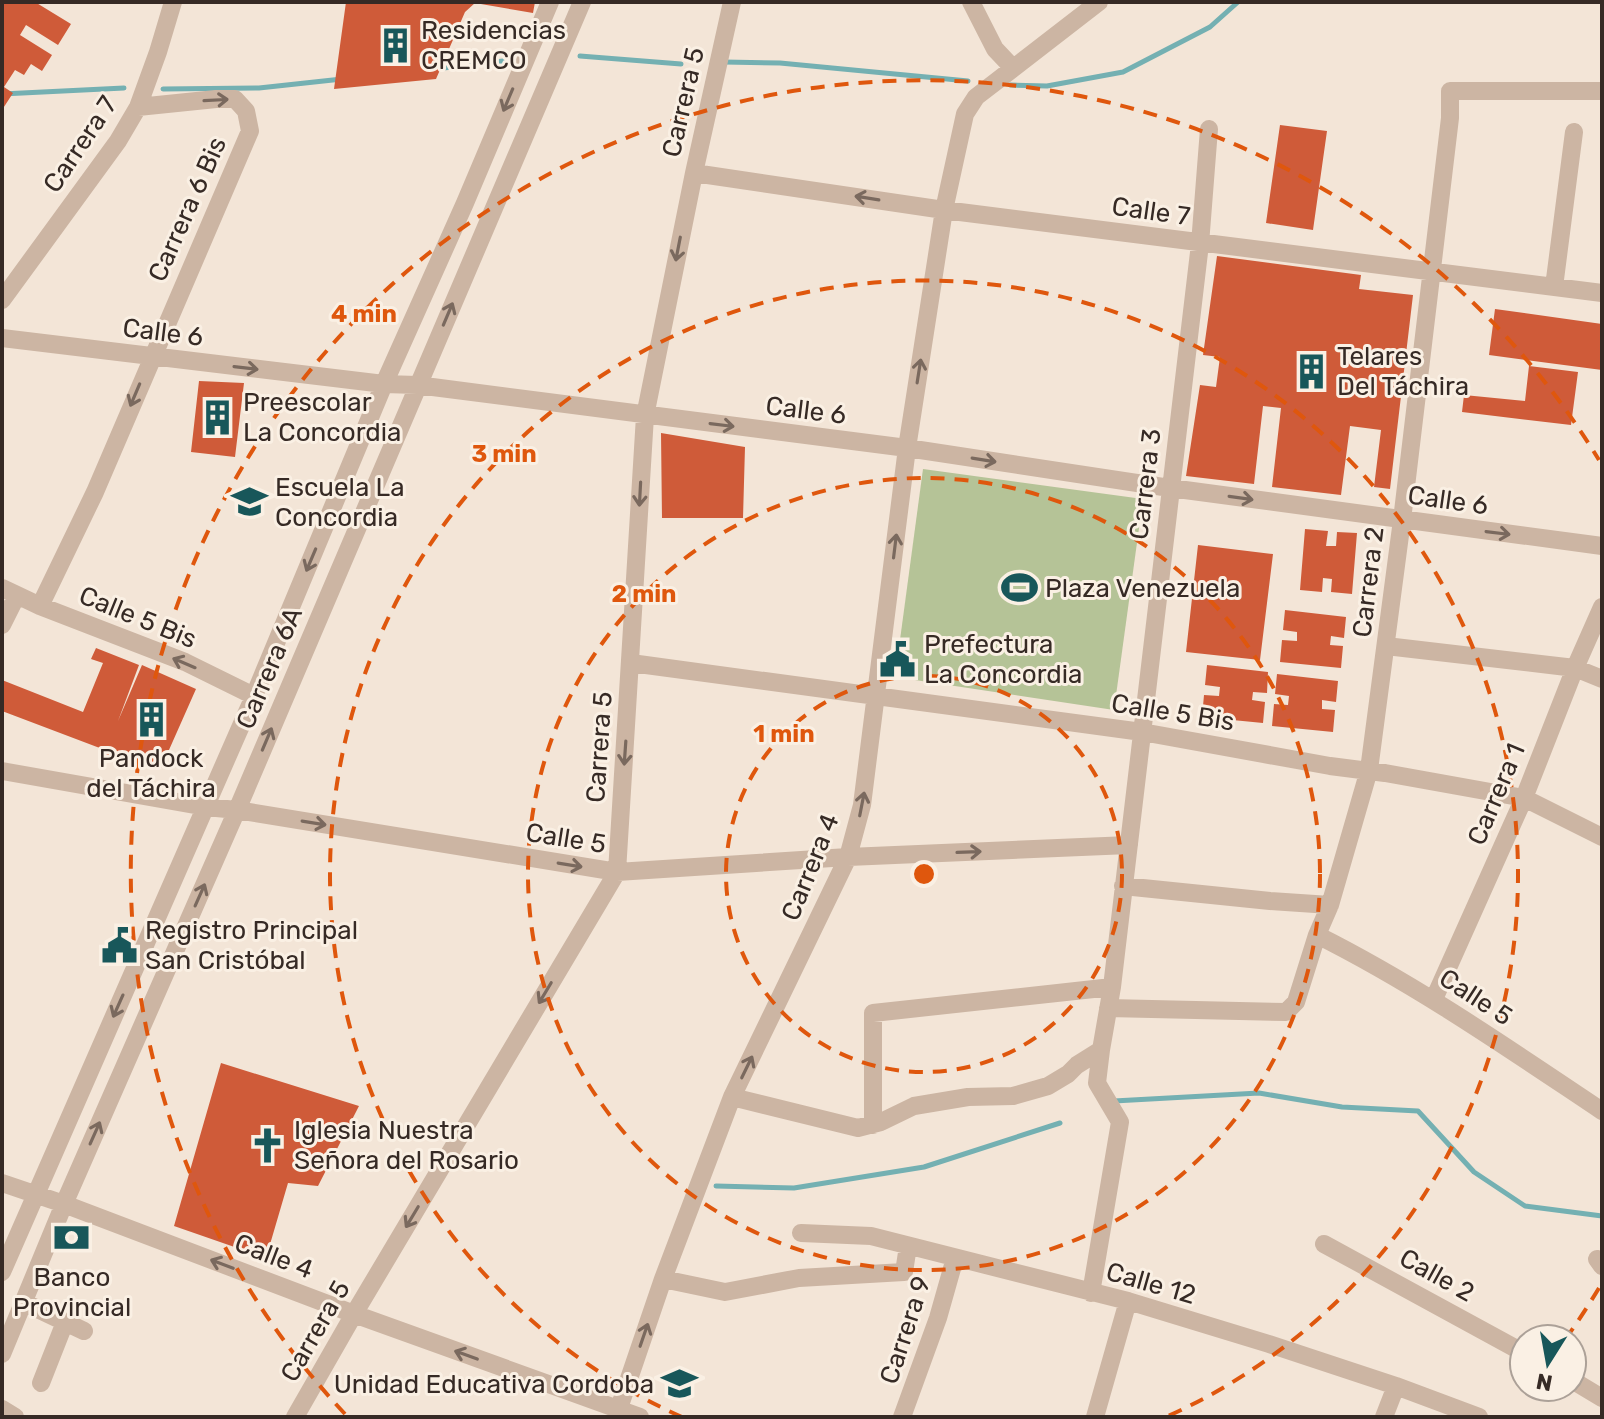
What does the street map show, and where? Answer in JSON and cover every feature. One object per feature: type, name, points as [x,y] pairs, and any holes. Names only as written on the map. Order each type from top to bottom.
[{"type":"street","name":"Carrera 7","points":[[2,300],[118,141],[138,107],[173,2]]},
{"type":"street","name":"Carrera 6A","points":[[2,1272],[254,696],[384,384],[550,2]]},
{"type":"street","name":"Carrera 6A","points":[[2,1354],[582,2]]},
{"type":"street","name":"Carrera 5","points":[[295,1417],[617,872],[645,416],[732,2]]},
{"type":"street","points":[[971,2],[995,49],[1013,68]]},
{"type":"street","name":"Carrera 4","points":[[617,1413],[663,1279],[732,1097],[848,857],[862,805],[907,448],[944,210],[965,114],[976,97],[1099,2]]},
{"type":"street","name":"Carrera 2","points":[[1108,1008],[1286,1012],[1296,1002],[1330,905],[1369,770],[1432,271],[1450,118],[1450,91],[1602,91]]},
{"type":"street","name":"Carrera 6 Bis","points":[[40,606],[95,492],[250,131],[246,111],[235,99],[138,107]]},
{"type":"street","name":"Carrera 3","points":[[1091,1293],[1120,1122],[1097,1083],[1112,987],[1200,244],[1209,129]]},
{"type":"street","points":[[1554,287],[1574,132]]},
{"type":"street","name":"Calle 7","points":[[694,173],[1200,244],[1602,293]]},
{"type":"street","name":"Calle 6","points":[[2,338],[384,384],[417,385],[907,448],[1170,488],[1602,546]]},
{"type":"street","points":[[2,625],[9,592]]},
{"type":"street","name":"Calle 5 Bis","points":[[9,592],[185,662],[254,696]]},
{"type":"street","name":"Carrera 1","points":[[1434,999],[1524,798],[1602,607]]},
{"type":"street","points":[[1386,646],[1575,668],[1602,679]]},
{"type":"street","name":"Calle 5 Bis","points":[[631,663],[1142,732],[1330,766],[1369,770],[1524,798],[1602,837]]},
{"type":"street","name":"Calle 5","points":[[2,771],[206,807],[617,872],[848,857],[1129,845]]},
{"type":"street","points":[[1123,886],[1330,905]]},
{"type":"street","name":"Calle 5","points":[[1317,935],[1434,999],[1602,1111]]},
{"type":"street","points":[[873,1125],[873,1013],[1112,987]]},
{"type":"street","points":[[732,1097],[858,1128],[873,1125],[914,1106],[968,1097],[1013,1096],[1048,1086],[1101,1050]]},
{"type":"street","name":"Calle 4","points":[[2,1183],[617,1413],[640,1417]]},
{"type":"street","name":"Calle 12","points":[[801,1233],[871,1236],[1128,1301],[1269,1344],[1479,1417]]},
{"type":"street","name":"Calle 2","points":[[1324,1244],[1508,1344]]},
{"type":"street","points":[[663,1279],[725,1292],[799,1278],[904,1272],[908,1246]]},
{"type":"street","name":"Carrera 9","points":[[902,1417],[938,1318],[955,1258]]},
{"type":"street","points":[[1095,1417],[1128,1301]]},
{"type":"street","points":[[23,1302],[84,1331]]},
{"type":"street","points":[[41,1383],[65,1322]]},
{"type":"street","points":[[1384,1417],[1396,1386]]},
{"type":"street","points":[[2,1409],[15,1417]]},
{"type":"green space","name":"Plaza Venezuela","points":[[923,469],[1143,499],[1114,710],[895,677]]},
{"type":"building","points":[[2,2],[35,2],[71,24],[58,45],[26,25],[20,35],[52,55],[42,71],[31,64],[24,75],[15,70],[4,87],[13,93],[2,110]]},
{"type":"building","name":"Residencias CREMCO","points":[[346,2],[535,2],[533,13],[475,3],[465,12],[436,79],[334,89]]},
{"type":"building","points":[[1280,125],[1327,131],[1313,230],[1266,223]]},
{"type":"building","name":"Telares Del Táchira","points":[[1217,256],[1361,275],[1359,289],[1413,295],[1390,489],[1374,487],[1381,430],[1350,426],[1341,495],[1272,487],[1281,408],[1263,406],[1254,484],[1186,476],[1200,385],[1216,387],[1220,357],[1203,355]]},
{"type":"building","points":[[1495,309],[1602,324],[1602,370],[1489,355]]},
{"type":"building","points":[[1529,366],[1578,372],[1571,425],[1462,412],[1464,395],[1525,401]]},
{"type":"building","name":"Preescolar La Concordia","points":[[199,381],[244,383],[235,457],[191,452]]},
{"type":"building","points":[[661,433],[745,447],[743,518],[662,518]]},
{"type":"building","points":[[1305,529],[1328,531],[1326,546],[1336,546],[1337,532],[1357,533],[1352,594],[1331,592],[1332,579],[1323,578],[1322,592],[1300,590]]},
{"type":"building","points":[[1198,545],[1273,554],[1260,660],[1186,652]]},
{"type":"building","points":[[1285,610],[1346,617],[1344,638],[1331,636],[1330,645],[1343,646],[1341,668],[1280,662],[1282,640],[1297,641],[1297,632],[1283,630]]},
{"type":"building","points":[[96,648],[139,665],[118,721],[142,665],[196,689],[161,768],[102,758],[105,750],[2,711],[2,680],[83,712],[103,663],[91,659]]},
{"type":"building","points":[[1207,665],[1268,672],[1267,693],[1253,692],[1252,700],[1265,702],[1263,723],[1202,717],[1204,695],[1219,696],[1220,687],[1205,685]]},
{"type":"building","points":[[1277,674],[1338,681],[1336,702],[1322,700],[1322,709],[1335,710],[1333,732],[1272,726],[1274,704],[1288,705],[1289,696],[1275,694]]},
{"type":"building","name":"Iglesia Nuestra Señora del Rosario","points":[[221,1063],[359,1106],[318,1186],[288,1183],[266,1258],[174,1226]]},
{"type":"waterway","points":[[1010,85],[1047,86],[1123,72],[1210,27],[1238,2]]},
{"type":"waterway","points":[[580,56],[681,64]]},
{"type":"waterway","points":[[435,69],[503,61]]},
{"type":"waterway","points":[[724,62],[780,63],[968,81]]},
{"type":"waterway","points":[[163,89],[259,88],[342,79]]},
{"type":"waterway","points":[[2,94],[124,88]]},
{"type":"waterway","points":[[1114,1101],[1259,1093],[1342,1107],[1418,1111],[1474,1172],[1525,1206],[1602,1216]]},
{"type":"waterway","points":[[716,1186],[794,1188],[924,1167],[1060,1123]]},
{"type":"place","name":"Residencias CREMCO","points":[[395,45]]},
{"type":"place","name":"Telares Del Táchira","points":[[1311,371]]},
{"type":"place","name":"Preescolar La Concordia","points":[[217,417]]},
{"type":"place","name":"Escuela La Concordia","points":[[249,502]]},
{"type":"place","name":"Plaza Venezuela","points":[[1019,588]]},
{"type":"place","name":"Prefectura La Concordia","points":[[898,659]]},
{"type":"place","name":"Pandock del Táchira","points":[[151,719]]},
{"type":"place","name":"Registro Principal San Cristóbal","points":[[119,945]]},
{"type":"place","name":"Iglesia Nuestra Señora del Rosario","points":[[268,1145]]},
{"type":"place","name":"Banco Provincial","points":[[72,1238]]},
{"type":"place","name":"Unidad Educativa Cordoba","points":[[680,1384]]}]
